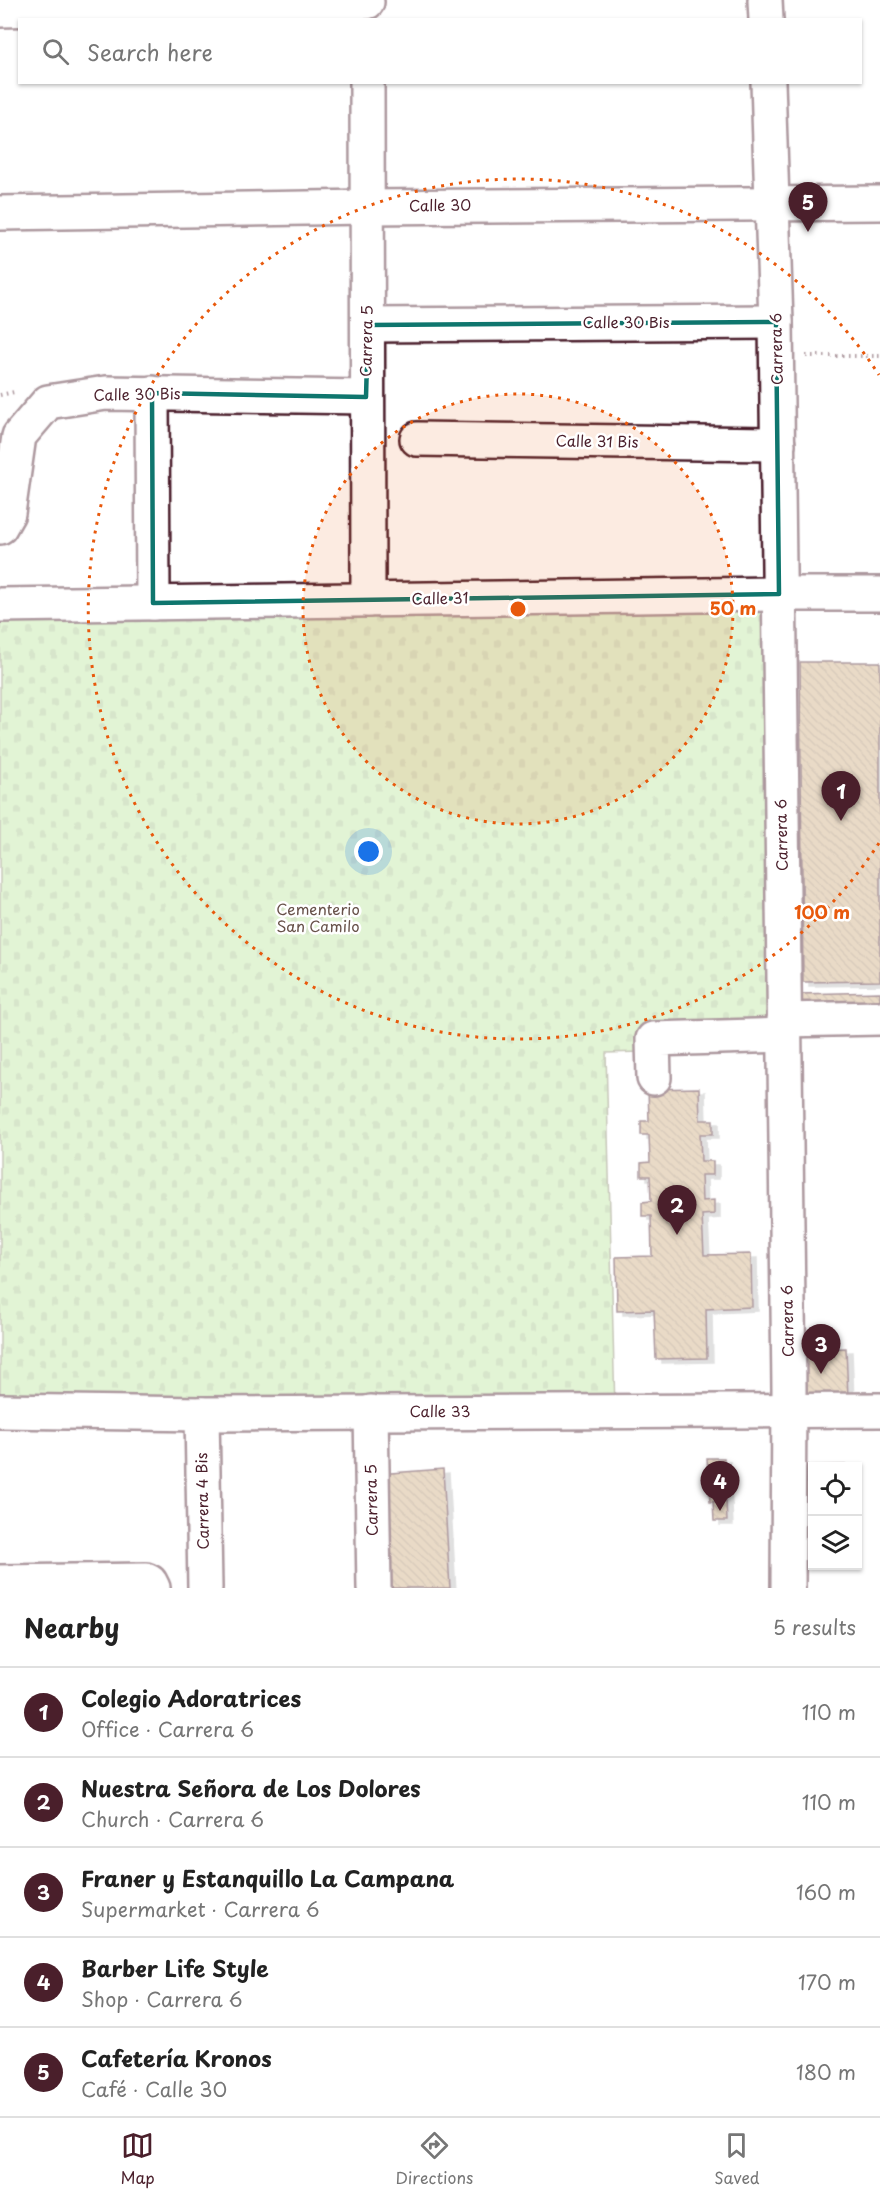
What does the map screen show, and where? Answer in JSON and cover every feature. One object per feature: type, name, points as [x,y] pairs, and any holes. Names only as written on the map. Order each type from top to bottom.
[{"type":"street","points":[[765,0],[766,18]]},
{"type":"street","points":[[0,9],[367,7]]},
{"type":"street","name":"Carrera 5","points":[[367,84],[368,600]]},
{"type":"street","name":"Carrera 6","points":[[768,84],[777,357],[789,1588]]},
{"type":"street","name":"Calle 30","points":[[0,213],[367,207],[880,203]]},
{"type":"street","name":"Calle 30 Bis","points":[[368,325],[776,322]]},
{"type":"street","name":"Calle 30 Bis","points":[[0,527],[8,513],[19,436],[48,402],[106,393],[366,397]]},
{"type":"street","points":[[152,393],[153,603]]},
{"type":"street","name":"Calle 31 Bis","points":[[417,439],[777,444]]},
{"type":"street","name":"Calle 31","points":[[0,605],[880,594]]},
{"type":"street","points":[[654,1078],[653,1039],[880,1018]]},
{"type":"street","name":"Calle 33","points":[[0,1411],[202,1414],[880,1410]]},
{"type":"street","name":"Carrera 5","points":[[371,1413],[374,1588]]},
{"type":"street","name":"Carrera 4 Bis","points":[[202,1414],[205,1588]]},
{"type":"street","points":[[0,1582],[146,1580],[153,1587]]},
{"type":"path","points":[[777,357],[880,356]]},
{"type":"highlighted area","points":[[776,322],[779,594],[153,603],[152,393],[366,397],[368,325]]},
{"type":"green space","name":"Cementerio San Camilo","points":[[779,594],[784,1048],[606,1053],[615,1411],[0,1411],[0,605]]},
{"type":"building","points":[[800,662],[880,662],[880,981],[803,982]]},
{"type":"building","points":[[880,992],[880,1011],[800,1012],[799,994]]},
{"type":"building","points":[[699,1088],[700,1120],[713,1120],[713,1134],[700,1134],[701,1161],[713,1161],[713,1175],[701,1175],[702,1201],[714,1200],[714,1214],[702,1215],[704,1255],[751,1254],[752,1307],[706,1309],[707,1358],[656,1359],[654,1310],[617,1311],[616,1257],[652,1256],[651,1216],[642,1216],[642,1202],[651,1201],[650,1176],[641,1176],[641,1163],[650,1162],[649,1135],[641,1135],[641,1121],[649,1121],[648,1089]]},
{"type":"building","points":[[846,1348],[848,1397],[796,1399],[795,1350]]},
{"type":"building","points":[[707,1458],[724,1458],[726,1501],[710,1502]]},
{"type":"building","points":[[790,1466],[808,1466],[808,1499],[791,1499]]},
{"type":"building","points":[[443,1469],[450,1588],[380,1588],[378,1474]]},
{"type":"building","points":[[726,1501],[727,1521],[714,1521],[713,1502]]},
{"type":"place","name":"Cafetería Kronos","points":[[808,232]]},
{"type":"place","name":"Colegio Adoratrices","points":[[841,821]]},
{"type":"place","name":"Nuestra Señora de Los Dolores","points":[[677,1235]]},
{"type":"place","name":"Franer y Estanquillo La Campana","points":[[821,1374]]},
{"type":"place","name":"Barber Life Style","points":[[720,1511]]}]
